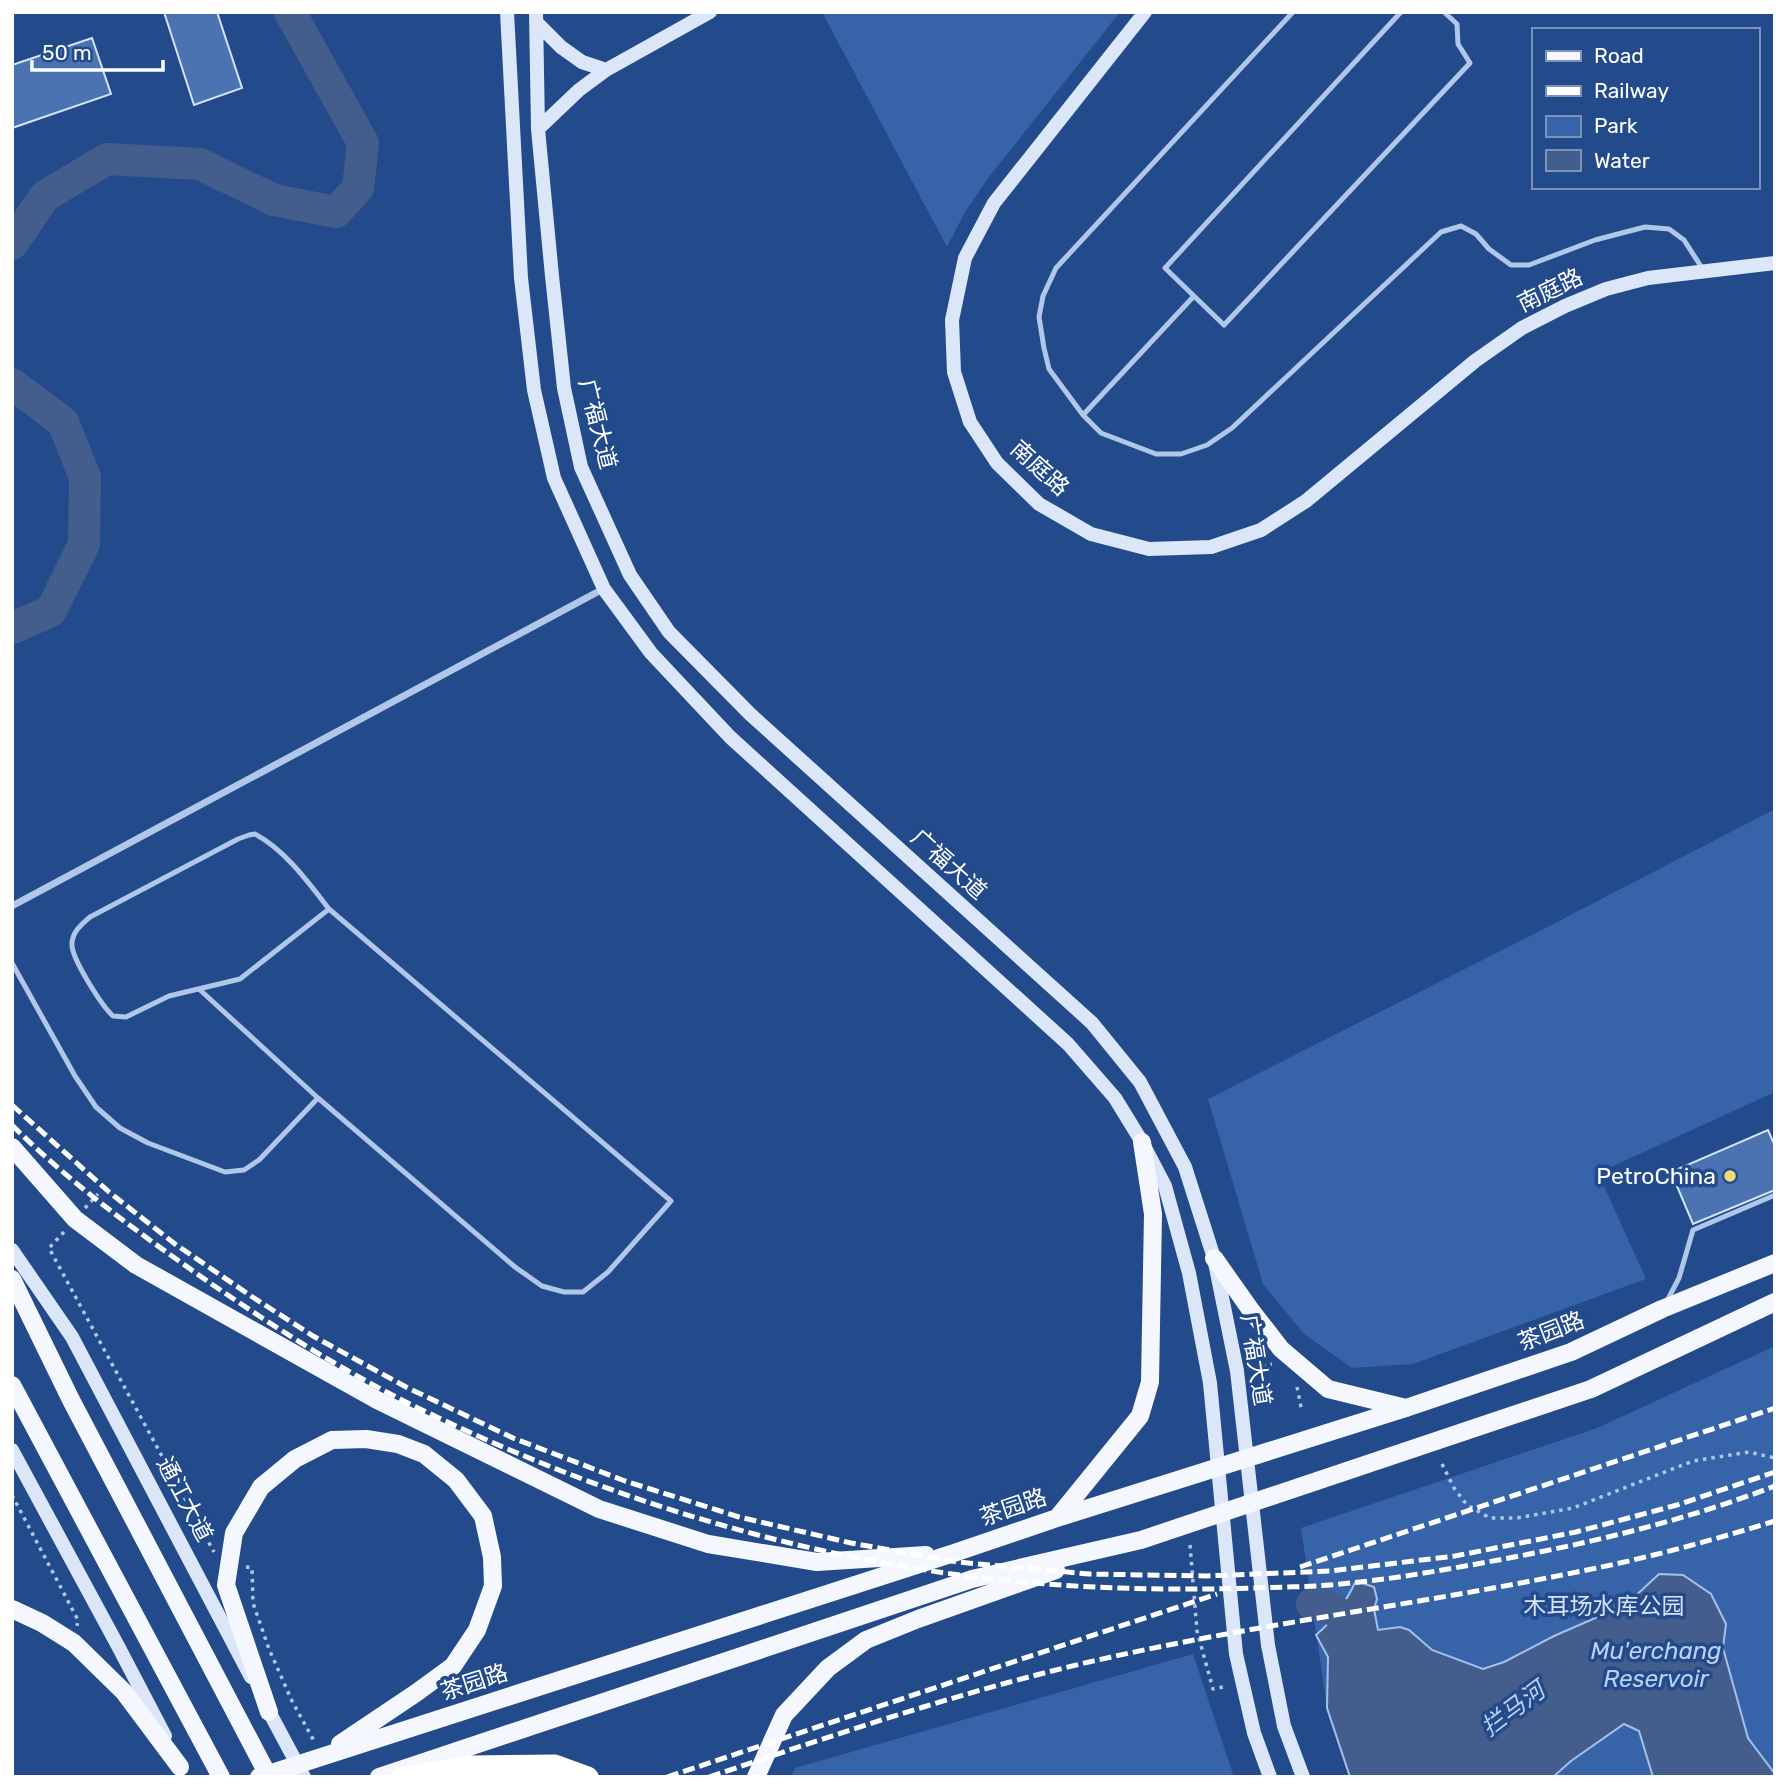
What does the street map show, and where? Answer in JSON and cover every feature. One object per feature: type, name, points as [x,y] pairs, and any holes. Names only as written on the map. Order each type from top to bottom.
[{"type":"highway","points":[[403,1777],[469,1766],[555,1766],[588,1777]]},
{"type":"main road","points":[[507,12],[522,278],[534,390],[554,478],[604,589],[651,653],[730,737],[1068,1044],[1115,1098],[1142,1142],[1165,1186],[1186,1261],[1210,1383],[1236,1654],[1254,1733],[1270,1777]]},
{"type":"main road","points":[[538,129],[579,90],[606,70],[710,12]]},
{"type":"main road","name":"南庭路","points":[[1145,12],[994,203],[965,258],[953,320],[954,372],[970,422],[997,463],[1039,504],[1091,534],[1149,549],[1211,547],[1261,530],[1306,501],[1475,361],[1522,328],[1606,289],[1648,278],[1775,263]]},
{"type":"main road","points":[[536,17],[561,47],[582,62],[606,70]]},
{"type":"main road","name":"广福大道","points":[[536,17],[538,129],[564,388],[581,467],[630,575],[669,632],[750,714],[1091,1023],[1140,1082],[1185,1167],[1214,1258],[1237,1371],[1268,1645],[1284,1726],[1303,1777]]},
{"type":"main road","points":[[1057,1518],[1140,1416],[1150,1382],[1153,1214],[1142,1142]]},
{"type":"main road","points":[[12,1147],[75,1219],[136,1265],[377,1400],[599,1509],[708,1544],[817,1562],[954,1553]]},
{"type":"main road","name":"通江大道","points":[[12,1250],[72,1337],[304,1777]]},
{"type":"main road","points":[[1214,1258],[1281,1349],[1328,1389],[1406,1408]]},
{"type":"main road","name":"茶园路","points":[[259,1777],[319,1750],[954,1553],[1406,1408],[1571,1352],[1662,1309],[1775,1263]]},
{"type":"main road","points":[[12,1279],[71,1400],[269,1777]]},
{"type":"main road","points":[[756,1777],[784,1715],[828,1668],[866,1640],[1141,1540],[1591,1389],[1775,1302]]},
{"type":"main road","points":[[12,1385],[221,1777]]},
{"type":"main road","points":[[269,1712],[226,1585],[234,1533],[261,1487],[295,1459],[332,1440],[366,1439],[398,1444],[424,1454],[456,1480],[483,1516],[492,1557],[493,1586],[477,1630],[453,1666],[416,1693],[319,1750]]},
{"type":"main road","points":[[12,1451],[183,1772]]},
{"type":"main road","points":[[379,1777],[972,1579],[1141,1540]]},
{"type":"main road","points":[[12,1609],[43,1623],[74,1643],[124,1692],[183,1772]]},
{"type":"street","points":[[12,906],[604,589]]},
{"type":"lane","points":[[1293,12],[1056,268],[1043,296],[1040,317],[1049,369],[1083,415],[1101,433],[1156,454],[1181,454],[1207,445],[1232,428],[1441,232],[1461,226],[1476,234],[1489,249],[1511,265],[1529,265],[1595,240],[1645,227],[1669,229],[1684,240],[1704,271]]},
{"type":"lane","points":[[1401,12],[1165,268],[1224,325],[1471,63],[1458,44],[1457,24],[1444,12]]},
{"type":"lane","points":[[1083,415],[1194,296]]},
{"type":"lane","points":[[199,989],[318,1098],[515,1267],[542,1286],[564,1292],[583,1292],[608,1272],[671,1201],[330,909],[292,864],[261,838],[255,834],[248,835],[90,917],[78,928],[72,943],[75,957],[105,1009],[113,1016],[126,1017],[169,996],[240,979],[330,909]]},
{"type":"lane","points":[[12,963],[75,1076],[96,1107],[120,1128],[148,1143],[225,1172],[244,1170],[259,1160],[318,1098]]},
{"type":"lane","points":[[1662,1309],[1679,1278],[1693,1230],[1775,1195]]},
{"type":"path","points":[[99,1194],[49,1248],[219,1562],[252,1568],[253,1603],[269,1649],[292,1701],[319,1750]]},
{"type":"path","points":[[1254,1368],[1275,1363]]},
{"type":"path","points":[[1297,1385],[1302,1412]]},
{"type":"path","points":[[1442,1464],[1454,1488],[1467,1505],[1490,1518],[1517,1518],[1573,1508],[1693,1461],[1749,1452],[1775,1458]]},
{"type":"path","points":[[1190,1545],[1197,1631],[1213,1689],[1223,1687]]},
{"type":"green space","points":[[822,12],[1120,12],[989,177],[965,212],[947,247]]},
{"type":"green space","points":[[1775,809],[1775,1092],[1598,1173],[1646,1279],[1413,1364],[1352,1368],[1304,1334],[1263,1284],[1208,1099]]},
{"type":"green space","name":"木耳场水库公园","points":[[1775,1346],[1775,1777],[1350,1777],[1327,1708],[1301,1528],[1597,1428]]},
{"type":"green space","points":[[1193,1654],[1234,1777],[791,1777],[795,1768]]},
{"type":"water","name":"Mu'erchang Reservoir","points":[[1659,1574],[1683,1575],[1711,1594],[1726,1624],[1723,1648],[1748,1738],[1775,1777],[1653,1777],[1639,1731],[1624,1724],[1553,1777],[1350,1777],[1327,1708],[1328,1657],[1316,1635],[1339,1611],[1356,1581],[1374,1587],[1378,1630],[1400,1627],[1409,1630],[1432,1650],[1483,1669],[1504,1662],[1630,1601]]},
{"type":"building","points":[[164,12],[217,12],[242,88],[194,105]]},
{"type":"building","points":[[92,38],[111,94],[12,128],[12,65]]},
{"type":"building","points":[[1768,1130],[1775,1146],[1775,1190],[1693,1224],[1671,1172]]},
{"type":"waterway","points":[[12,244],[45,196],[107,159],[200,164],[274,200],[336,212],[358,188],[363,143],[290,12]]},
{"type":"waterway","points":[[12,384],[63,422],[85,477],[84,544],[51,611],[12,628]]},
{"type":"waterway","name":"拦马河","points":[[1312,1604],[1337,1612],[1366,1645]]},
{"type":"railway","points":[[12,1105],[109,1192],[175,1244],[313,1336],[406,1387],[513,1438],[625,1481],[739,1517],[851,1543],[957,1562],[1089,1574],[1206,1576],[1330,1571],[1455,1556],[1576,1532],[1677,1505],[1775,1472]]},
{"type":"railway","points":[[12,1125],[109,1210],[213,1285],[328,1359],[400,1399],[466,1431],[603,1487],[743,1531],[887,1564],[996,1579],[1107,1588],[1321,1586],[1420,1574],[1577,1544],[1677,1519],[1775,1486]]},
{"type":"railway","points":[[1300,1567],[1775,1408]]},
{"type":"railway","points":[[709,1777],[945,1700],[1089,1662],[1210,1637],[1602,1567],[1775,1521]]},
{"type":"railway","points":[[667,1777],[1217,1594]]},
{"type":"place","name":"PetroChina","points":[[1730,1176]]}]
